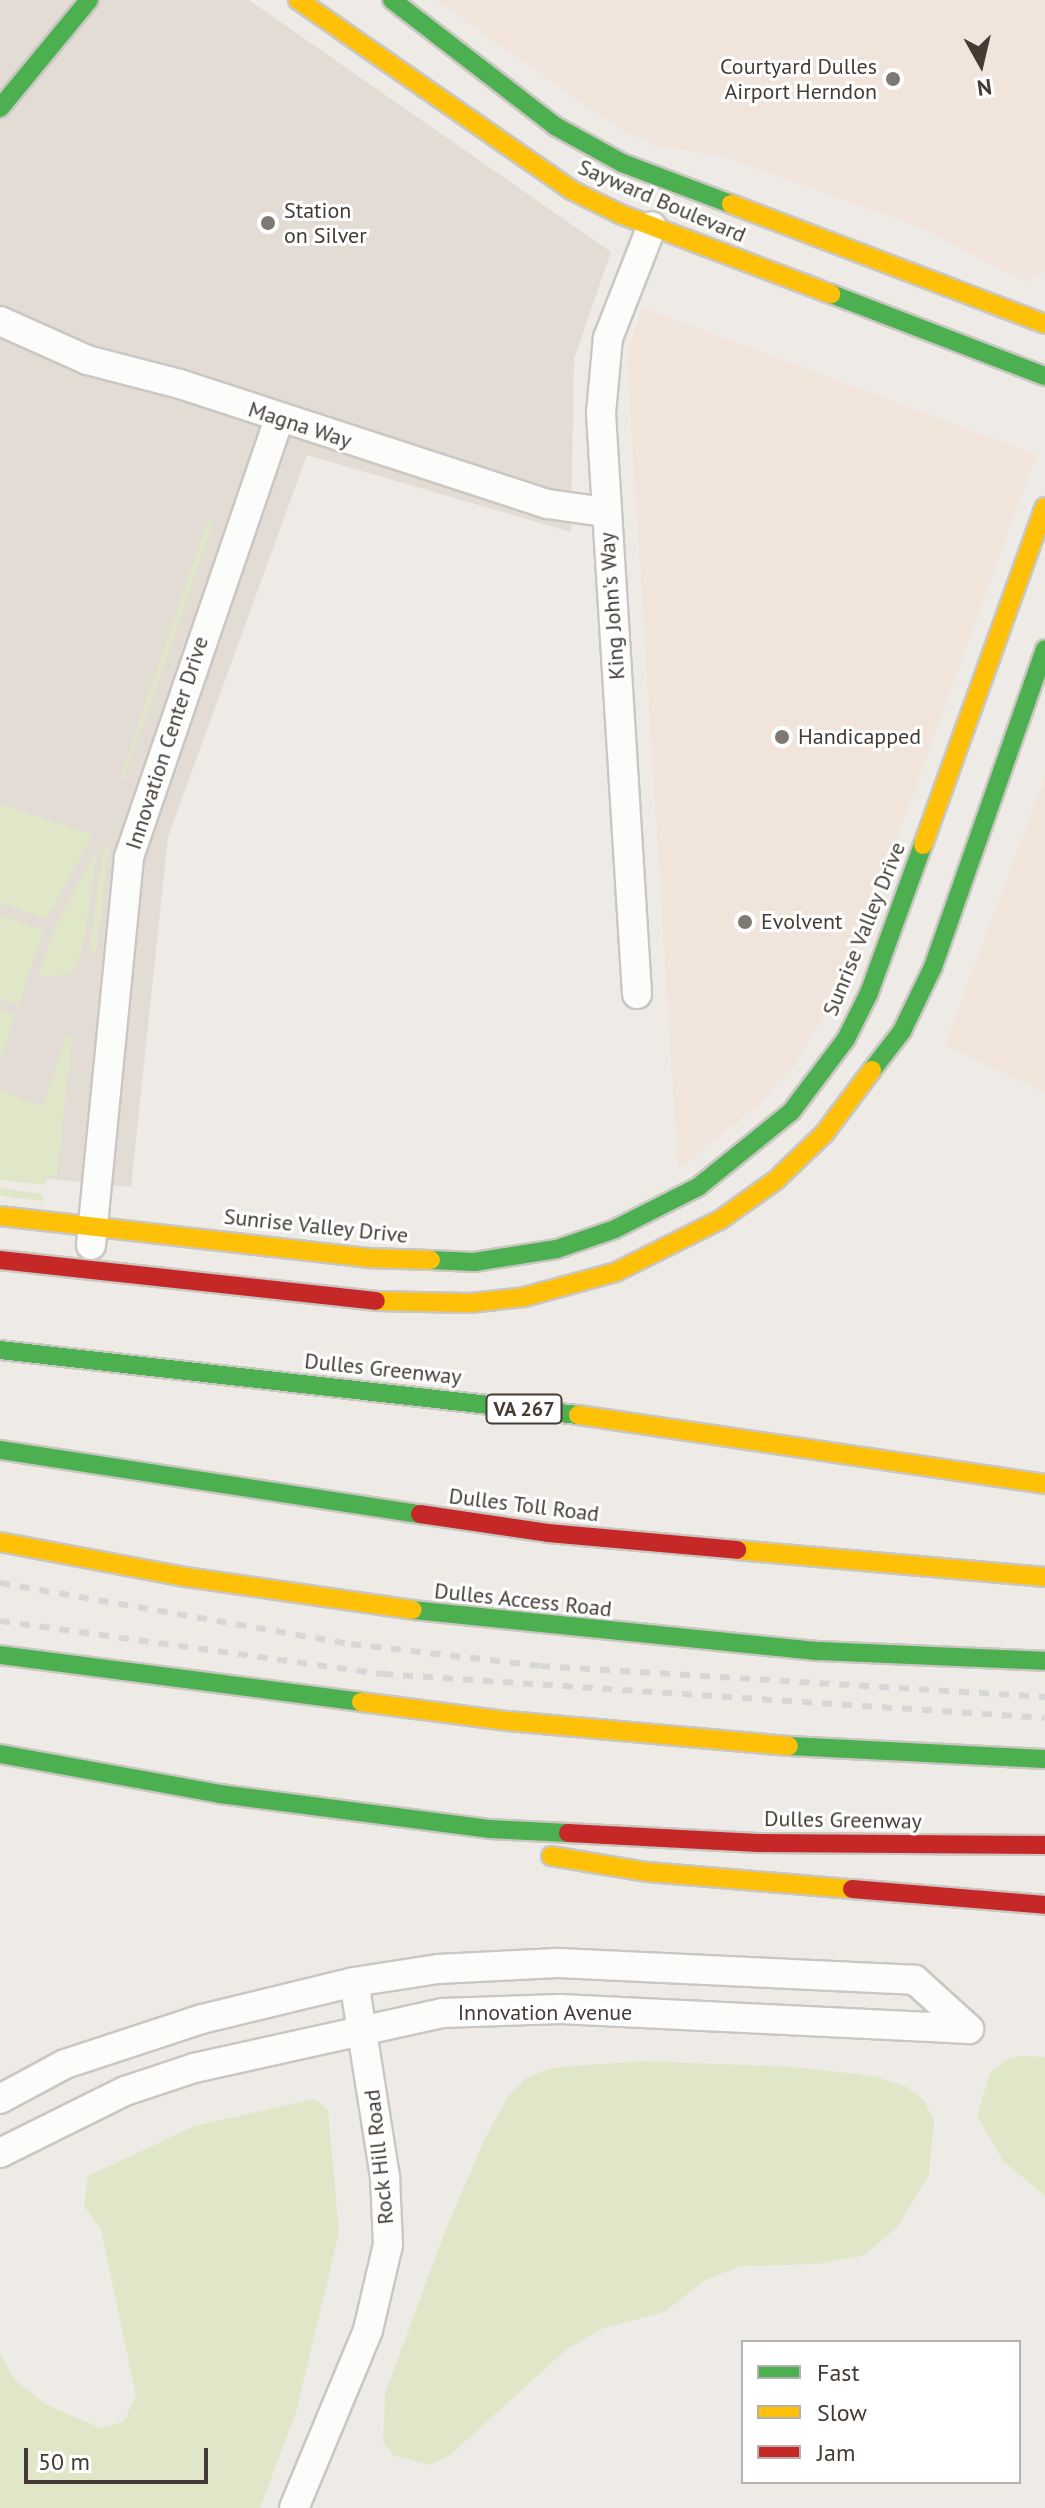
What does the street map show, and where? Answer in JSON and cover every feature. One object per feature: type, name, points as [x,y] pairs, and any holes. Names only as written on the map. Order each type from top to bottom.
[{"type":"main road","points":[[0,108],[89,0]]},
{"type":"main road","name":"Sayward Boulevard","points":[[298,0],[538,172],[652,226],[1045,376]]},
{"type":"main road","name":"Sayward Boulevard","points":[[392,0],[497,85],[587,145],[1045,324]]},
{"type":"main road","points":[[998,308],[1045,310]]},
{"type":"main road","name":"Sunrise Valley Drive","points":[[0,1216],[404,1261],[500,1260],[557,1249],[615,1229],[666,1206],[731,1164],[801,1100],[846,1039],[869,993],[1045,507]]},
{"type":"main road","points":[[0,1260],[404,1304],[470,1303],[561,1289],[616,1272],[666,1251],[748,1202],[824,1134],[902,1031],[933,967],[1045,649]]},
{"type":"main road","name":"Dulles Greenway","points":[[0,1350],[598,1417],[1045,1484]]},
{"type":"main road","name":"Dulles Toll Road","points":[[0,1450],[548,1533],[1045,1577]]},
{"type":"main road","points":[[50,1531],[114,1544],[283,1593]]},
{"type":"main road","name":"Dulles Access Road","points":[[0,1542],[283,1593],[640,1637],[1045,1661]]},
{"type":"main road","points":[[0,1655],[508,1721],[777,1745],[1045,1759]]},
{"type":"main road","points":[[365,1723],[508,1721]]},
{"type":"main road","points":[[0,1754],[220,1794],[401,1820],[589,1865],[1045,1905]]},
{"type":"main road","name":"Dulles Greenway","points":[[401,1820],[668,1840],[1045,1845]]},
{"type":"street","name":"King John's Way","points":[[637,994],[601,413],[606,350],[652,226]]},
{"type":"street","name":"Magna Way","points":[[0,321],[87,360],[193,388],[279,420],[548,504],[605,512]]},
{"type":"street","name":"Innovation Center Drive","points":[[88,1270],[129,857],[143,803],[279,420]]},
{"type":"street","name":"Innovation Avenue","points":[[0,2099],[65,2064],[124,2042],[354,1982],[438,1969],[557,1963],[915,1980],[969,2029],[531,2009],[443,2013],[363,2027],[194,2068],[125,2091],[0,2153]]},
{"type":"street","name":"Rock Hill Road","points":[[294,2508],[368,2330],[388,2245],[385,2177],[354,1982]]},
{"type":"shaded area","points":[[0,0],[249,0],[611,252],[574,359],[571,532],[307,455],[168,837],[131,1187],[0,1174]]},
{"type":"shaded area","points":[[436,0],[1045,0],[1045,271],[1025,282],[922,228],[725,157],[654,145],[619,129]]},
{"type":"shaded area","points":[[641,307],[1036,455],[844,984],[794,1065],[759,1104],[678,1170],[627,358]]},
{"type":"shaded area","points":[[1045,777],[1045,1093],[945,1045]]},
{"type":"green space","points":[[208,520],[213,523],[124,779],[121,777]]},
{"type":"green space","points":[[0,804],[93,834],[47,919],[0,903]]},
{"type":"green space","points":[[105,842],[109,850],[96,952],[89,951]]},
{"type":"green space","points":[[97,849],[83,945],[73,974],[38,977],[55,927]]},
{"type":"green space","points":[[0,915],[43,930],[19,1005],[0,999]]},
{"type":"green space","points":[[0,1010],[15,1015],[0,1060]]},
{"type":"green space","points":[[67,1035],[72,1037],[57,1176],[46,1175],[45,1185],[0,1180],[0,1090],[42,1106]]},
{"type":"green space","points":[[0,1188],[43,1194],[43,1201],[0,1196]]},
{"type":"green space","points":[[1045,2057],[1045,2196],[1003,2161],[977,2116],[990,2073],[1010,2058]]},
{"type":"green space","points":[[642,2061],[793,2067],[874,2076],[907,2087],[924,2100],[934,2121],[929,2175],[897,2227],[863,2256],[816,2264],[742,2266],[707,2279],[664,2312],[601,2329],[567,2349],[449,2456],[430,2465],[393,2455],[383,2441],[385,2393],[446,2229],[487,2134],[509,2096],[525,2079],[550,2068]]},
{"type":"green space","points":[[314,2099],[328,2110],[339,2233],[296,2412],[260,2508],[0,2508],[0,2353],[14,2379],[45,2404],[100,2428],[123,2422],[136,2396],[101,2230],[84,2206],[88,2176],[195,2126]]},
{"type":"railway","points":[[0,1583],[351,1644],[540,1666],[1045,1697]]},
{"type":"railway","points":[[0,1621],[383,1674],[1045,1718]]},
{"type":"traffic: fast","points":[[0,108],[89,0]]},
{"type":"traffic: fast","points":[[392,0],[555,126],[622,163],[731,204]]},
{"type":"traffic: fast","points":[[831,294],[1045,376]]},
{"type":"traffic: fast","points":[[872,1070],[902,1031],[933,967],[1045,649]]},
{"type":"traffic: fast","points":[[431,1260],[474,1262],[557,1249],[615,1229],[698,1187],[791,1112],[846,1039],[869,993],[923,845]]},
{"type":"traffic: fast","points":[[0,1350],[578,1415]]},
{"type":"traffic: fast","points":[[0,1450],[420,1514]]},
{"type":"traffic: fast","points":[[413,1610],[817,1651],[1045,1661]]},
{"type":"traffic: fast","points":[[0,1655],[361,1702]]},
{"type":"traffic: fast","points":[[789,1746],[1045,1759]]},
{"type":"traffic: fast","points":[[0,1754],[220,1794],[489,1829],[568,1833]]},
{"type":"traffic: slow","points":[[298,0],[571,190],[620,214],[831,294]]},
{"type":"traffic: slow","points":[[731,204],[1045,324]]},
{"type":"traffic: slow","points":[[923,845],[1045,507]]},
{"type":"traffic: slow","points":[[376,1301],[470,1303],[524,1297],[616,1272],[720,1220],[776,1180],[824,1134],[872,1070]]},
{"type":"traffic: slow","points":[[0,1216],[366,1258],[431,1260]]},
{"type":"traffic: slow","points":[[578,1415],[1045,1484]]},
{"type":"traffic: slow","points":[[0,1542],[185,1577],[413,1610]]},
{"type":"traffic: slow","points":[[737,1550],[1045,1577]]},
{"type":"traffic: slow","points":[[361,1702],[508,1721],[789,1746]]},
{"type":"traffic: slow","points":[[551,1856],[648,1872],[852,1889]]},
{"type":"traffic: jam","points":[[0,1260],[376,1301]]},
{"type":"traffic: jam","points":[[420,1514],[548,1533],[737,1550]]},
{"type":"traffic: jam","points":[[568,1833],[758,1843],[1045,1845]]},
{"type":"traffic: jam","points":[[852,1889],[1045,1905]]},
{"type":"place","name":"Courtyard Dulles Airport Herndon","points":[[893,79]]},
{"type":"place","name":"Station on Silver","points":[[268,223]]},
{"type":"place","name":"Handicapped","points":[[782,737]]},
{"type":"place","name":"Evolvent","points":[[745,922]]}]
